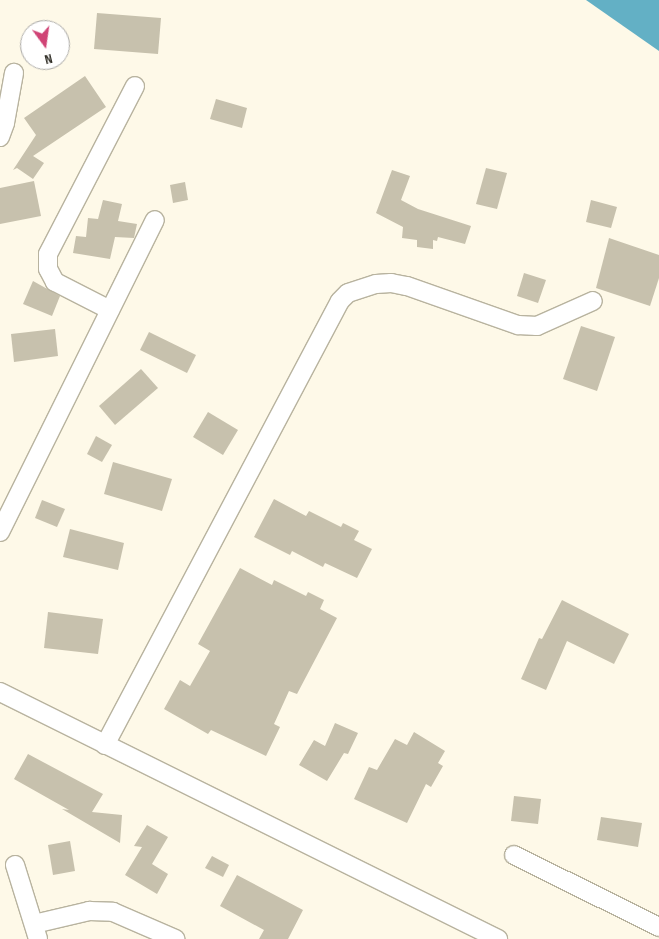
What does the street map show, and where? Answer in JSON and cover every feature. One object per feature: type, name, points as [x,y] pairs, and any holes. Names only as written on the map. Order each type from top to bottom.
[{"type":"street","points":[[0,137],[5,123],[14,73]]},
{"type":"street","points":[[110,310],[55,282],[48,269],[48,254],[135,86]]},
{"type":"street","points":[[0,532],[155,220]]},
{"type":"street","points":[[105,745],[340,301],[348,293],[376,284],[391,283],[407,286],[518,325],[537,326],[593,301]]},
{"type":"street","points":[[0,692],[498,939]]},
{"type":"street","points":[[514,855],[659,927]]},
{"type":"street","points":[[16,865],[36,932],[89,911],[113,912],[175,939]]},
{"type":"water","points":[[586,0],[659,0],[659,51]]},
{"type":"building","points":[[97,13],[161,18],[158,54],[94,49]]},
{"type":"building","points":[[85,76],[106,107],[33,156],[44,163],[33,179],[17,168],[13,170],[36,135],[24,118]]},
{"type":"building","points":[[216,99],[247,108],[242,128],[210,119]]},
{"type":"building","points":[[486,168],[507,173],[497,209],[476,204]]},
{"type":"building","points":[[392,170],[410,176],[401,200],[418,209],[471,226],[465,244],[438,237],[437,241],[433,240],[433,249],[417,247],[417,240],[402,238],[403,227],[376,213]]},
{"type":"building","points":[[34,181],[41,216],[0,224],[0,188]]},
{"type":"building","points":[[185,182],[188,200],[173,203],[170,185]]},
{"type":"building","points":[[103,200],[122,204],[118,221],[137,224],[134,238],[115,237],[110,259],[73,253],[76,236],[86,237],[88,218],[98,219]]},
{"type":"building","points":[[591,200],[617,207],[611,228],[586,222]]},
{"type":"building","points":[[609,238],[659,255],[659,278],[650,306],[596,288]]},
{"type":"building","points":[[524,273],[546,280],[538,303],[517,296]]},
{"type":"building","points":[[33,281],[60,296],[52,316],[23,304]]},
{"type":"building","points":[[581,326],[615,337],[597,391],[563,379]]},
{"type":"building","points":[[55,329],[58,356],[14,362],[11,334]]},
{"type":"building","points":[[149,332],[196,355],[187,373],[140,350]]},
{"type":"building","points":[[141,369],[158,388],[115,425],[99,406]]},
{"type":"building","points":[[208,412],[238,430],[223,455],[193,437]]},
{"type":"building","points":[[96,436],[112,445],[102,462],[87,454]]},
{"type":"building","points":[[113,462],[172,479],[162,511],[104,494]]},
{"type":"building","points":[[274,499],[306,516],[309,511],[341,527],[343,523],[359,531],[354,540],[372,549],[357,578],[325,563],[323,567],[292,551],[290,555],[254,537]]},
{"type":"building","points":[[42,500],[65,509],[57,527],[35,518]]},
{"type":"building","points":[[70,529],[124,543],[118,570],[63,557]]},
{"type":"building","points":[[240,568],[272,585],[274,580],[306,596],[308,592],[324,600],[320,609],[337,618],[297,694],[289,691],[274,724],[280,727],[266,756],[211,730],[208,734],[164,709],[180,680],[190,686],[210,651],[198,644]]},
{"type":"building","points":[[562,600],[629,634],[614,664],[567,641],[546,690],[521,679],[539,638],[542,639]]},
{"type":"building","points":[[48,612],[103,619],[98,654],[44,648]]},
{"type":"building","points":[[335,723],[358,733],[348,754],[344,753],[327,781],[299,765],[314,740],[325,746]]},
{"type":"building","points":[[414,732],[445,751],[438,763],[443,766],[431,787],[426,784],[407,823],[354,799],[369,767],[377,770],[395,739],[407,745]]},
{"type":"building","points":[[28,754],[103,794],[92,812],[122,815],[120,843],[62,809],[69,810],[14,779]]},
{"type":"building","points":[[514,796],[541,799],[538,824],[511,821]]},
{"type":"building","points":[[601,817],[642,823],[638,847],[597,840]]},
{"type":"building","points":[[147,825],[168,837],[152,864],[168,874],[157,894],[125,875],[142,847],[134,846]]},
{"type":"building","points":[[70,841],[75,871],[53,875],[48,845]]},
{"type":"building","points":[[212,856],[229,865],[223,877],[205,868]]},
{"type":"building","points":[[237,875],[303,910],[288,939],[259,939],[264,930],[220,906]]}]
